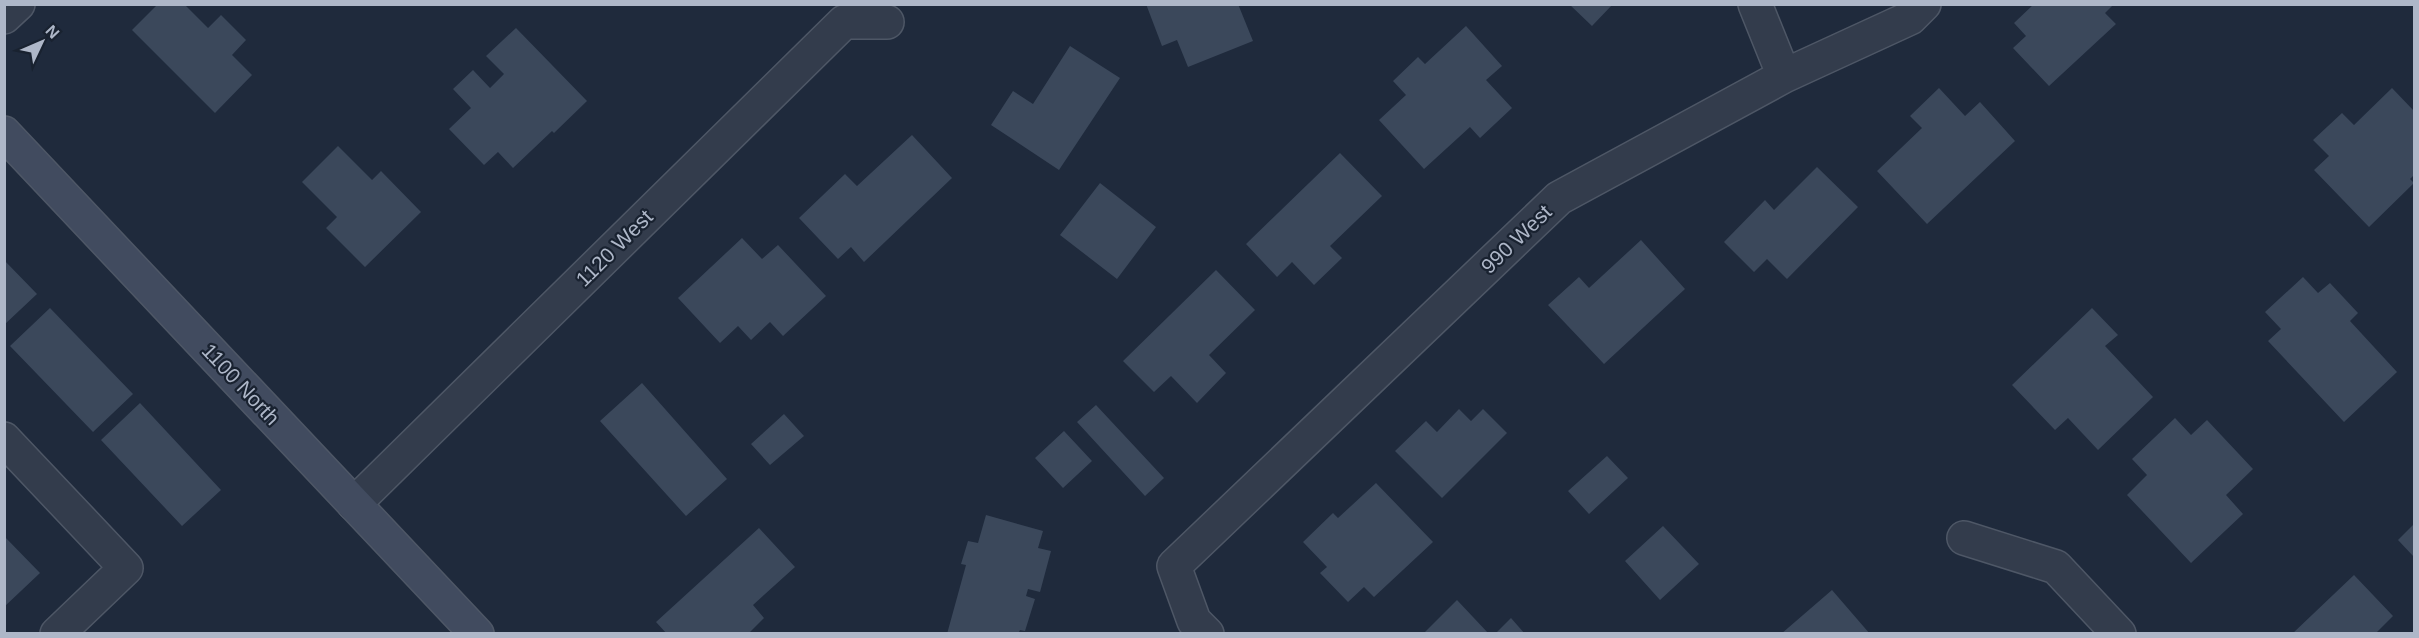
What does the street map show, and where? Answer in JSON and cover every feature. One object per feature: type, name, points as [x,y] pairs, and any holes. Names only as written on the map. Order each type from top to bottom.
[{"type":"main road","name":"1100 North","points":[[4,134],[477,633]]},
{"type":"street","points":[[4,17],[18,4]]},
{"type":"street","points":[[1755,4],[1784,76]]},
{"type":"street","name":"990 West","points":[[1207,633],[1194,621],[1174,566],[1559,198],[1784,76],[1910,18],[1924,4]]},
{"type":"street","name":"1120 West","points":[[354,504],[844,22],[887,22]]},
{"type":"street","points":[[4,439],[126,568],[57,633]]},
{"type":"street","points":[[1964,538],[2056,567],[2120,633]]},
{"type":"building","points":[[158,4],[184,4],[208,28],[221,15],[246,40],[232,55],[252,75],[215,113],[132,30]]},
{"type":"building","points":[[1146,4],[1238,4],[1253,41],[1188,67],[1177,40],[1162,46]]},
{"type":"building","points":[[1569,4],[1613,4],[1592,26]]},
{"type":"building","points":[[2034,4],[2114,4],[2105,13],[2116,24],[2049,86],[2013,48],[2026,36],[2014,23]]},
{"type":"building","points":[[1466,26],[1502,66],[1486,80],[1512,108],[1480,138],[1470,127],[1424,169],[1379,120],[1406,95],[1393,81],[1418,57],[1425,64]]},
{"type":"building","points":[[516,28],[587,101],[513,168],[498,152],[484,165],[449,129],[471,108],[453,89],[473,70],[490,88],[504,74],[486,56]]},
{"type":"building","points":[[1070,46],[1120,78],[1059,170],[991,125],[1013,91],[1033,104]]},
{"type":"building","points":[[1939,88],[1965,116],[1980,102],[2015,141],[1927,224],[1877,171],[1922,128],[1910,116]]},
{"type":"building","points":[[2392,88],[2414,111],[2414,175],[2410,179],[2414,183],[2369,227],[2314,170],[2329,156],[2313,140],[2342,113],[2354,125]]},
{"type":"building","points":[[912,135],[952,178],[864,262],[851,247],[838,259],[799,218],[845,174],[857,186]]},
{"type":"building","points":[[338,146],[372,180],[381,171],[421,212],[365,267],[326,228],[337,217],[302,182]]},
{"type":"building","points":[[1340,153],[1382,196],[1330,246],[1342,258],[1314,285],[1292,262],[1277,277],[1246,244]]},
{"type":"building","points":[[1817,167],[1858,207],[1787,279],[1767,259],[1754,272],[1724,242],[1765,200],[1774,210]]},
{"type":"building","points":[[1100,183],[1156,227],[1117,279],[1060,235]]},
{"type":"building","points":[[742,238],[762,259],[778,245],[826,296],[783,336],[770,322],[751,340],[738,326],[720,343],[678,298]]},
{"type":"building","points":[[1641,240],[1685,289],[1604,364],[1548,305],[1579,277],[1589,288]]},
{"type":"building","points":[[4,260],[37,294],[4,325]]},
{"type":"building","points":[[1216,270],[1255,310],[1209,355],[1226,373],[1197,403],[1171,376],[1154,392],[1123,361]]},
{"type":"building","points":[[2303,277],[2318,293],[2330,283],[2358,313],[2350,321],[2397,372],[2344,422],[2268,341],[2281,329],[2265,312]]},
{"type":"building","points":[[50,308],[133,394],[93,432],[10,346]]},
{"type":"building","points":[[2092,308],[2118,335],[2105,346],[2153,397],[2098,450],[2068,418],[2055,430],[2012,385]]},
{"type":"building","points":[[642,383],[727,479],[686,516],[600,421]]},
{"type":"building","points":[[140,403],[221,490],[182,526],[101,440]]},
{"type":"building","points":[[1096,405],[1164,478],[1145,496],[1077,422]]},
{"type":"building","points":[[1459,409],[1471,421],[1483,409],[1507,433],[1442,498],[1395,451],[1426,421],[1437,432]]},
{"type":"building","points":[[784,414],[804,436],[770,465],[751,444]]},
{"type":"building","points":[[2175,418],[2191,435],[2207,420],[2253,469],[2226,495],[2243,514],[2191,563],[2127,495],[2147,475],[2132,459]]},
{"type":"building","points":[[1064,431],[1092,461],[1063,488],[1035,458]]},
{"type":"building","points":[[1607,456],[1628,478],[1589,514],[1568,491]]},
{"type":"building","points":[[1376,483],[1433,542],[1374,597],[1364,587],[1348,602],[1320,573],[1327,567],[1303,542],[1333,513],[1338,518]]},
{"type":"building","points":[[986,515],[1043,531],[1038,548],[1051,551],[1040,592],[1028,589],[1026,596],[1035,599],[1025,631],[1020,630],[1018,634],[947,634],[966,565],[961,564],[968,541],[978,543]]},
{"type":"building","points":[[2414,524],[2414,557],[2398,540]]},
{"type":"building","points":[[1663,526],[1699,564],[1660,600],[1625,561]]},
{"type":"building","points":[[759,528],[795,567],[753,605],[764,618],[748,634],[667,634],[656,622]]},
{"type":"building","points":[[4,536],[40,573],[4,607]]},
{"type":"building","points":[[2354,575],[2393,616],[2375,634],[2292,634]]},
{"type":"building","points":[[1832,590],[1870,634],[1781,634]]},
{"type":"building","points":[[1457,600],[1489,634],[1423,634]]},
{"type":"building","points":[[1511,618],[1525,634],[1495,634]]}]
